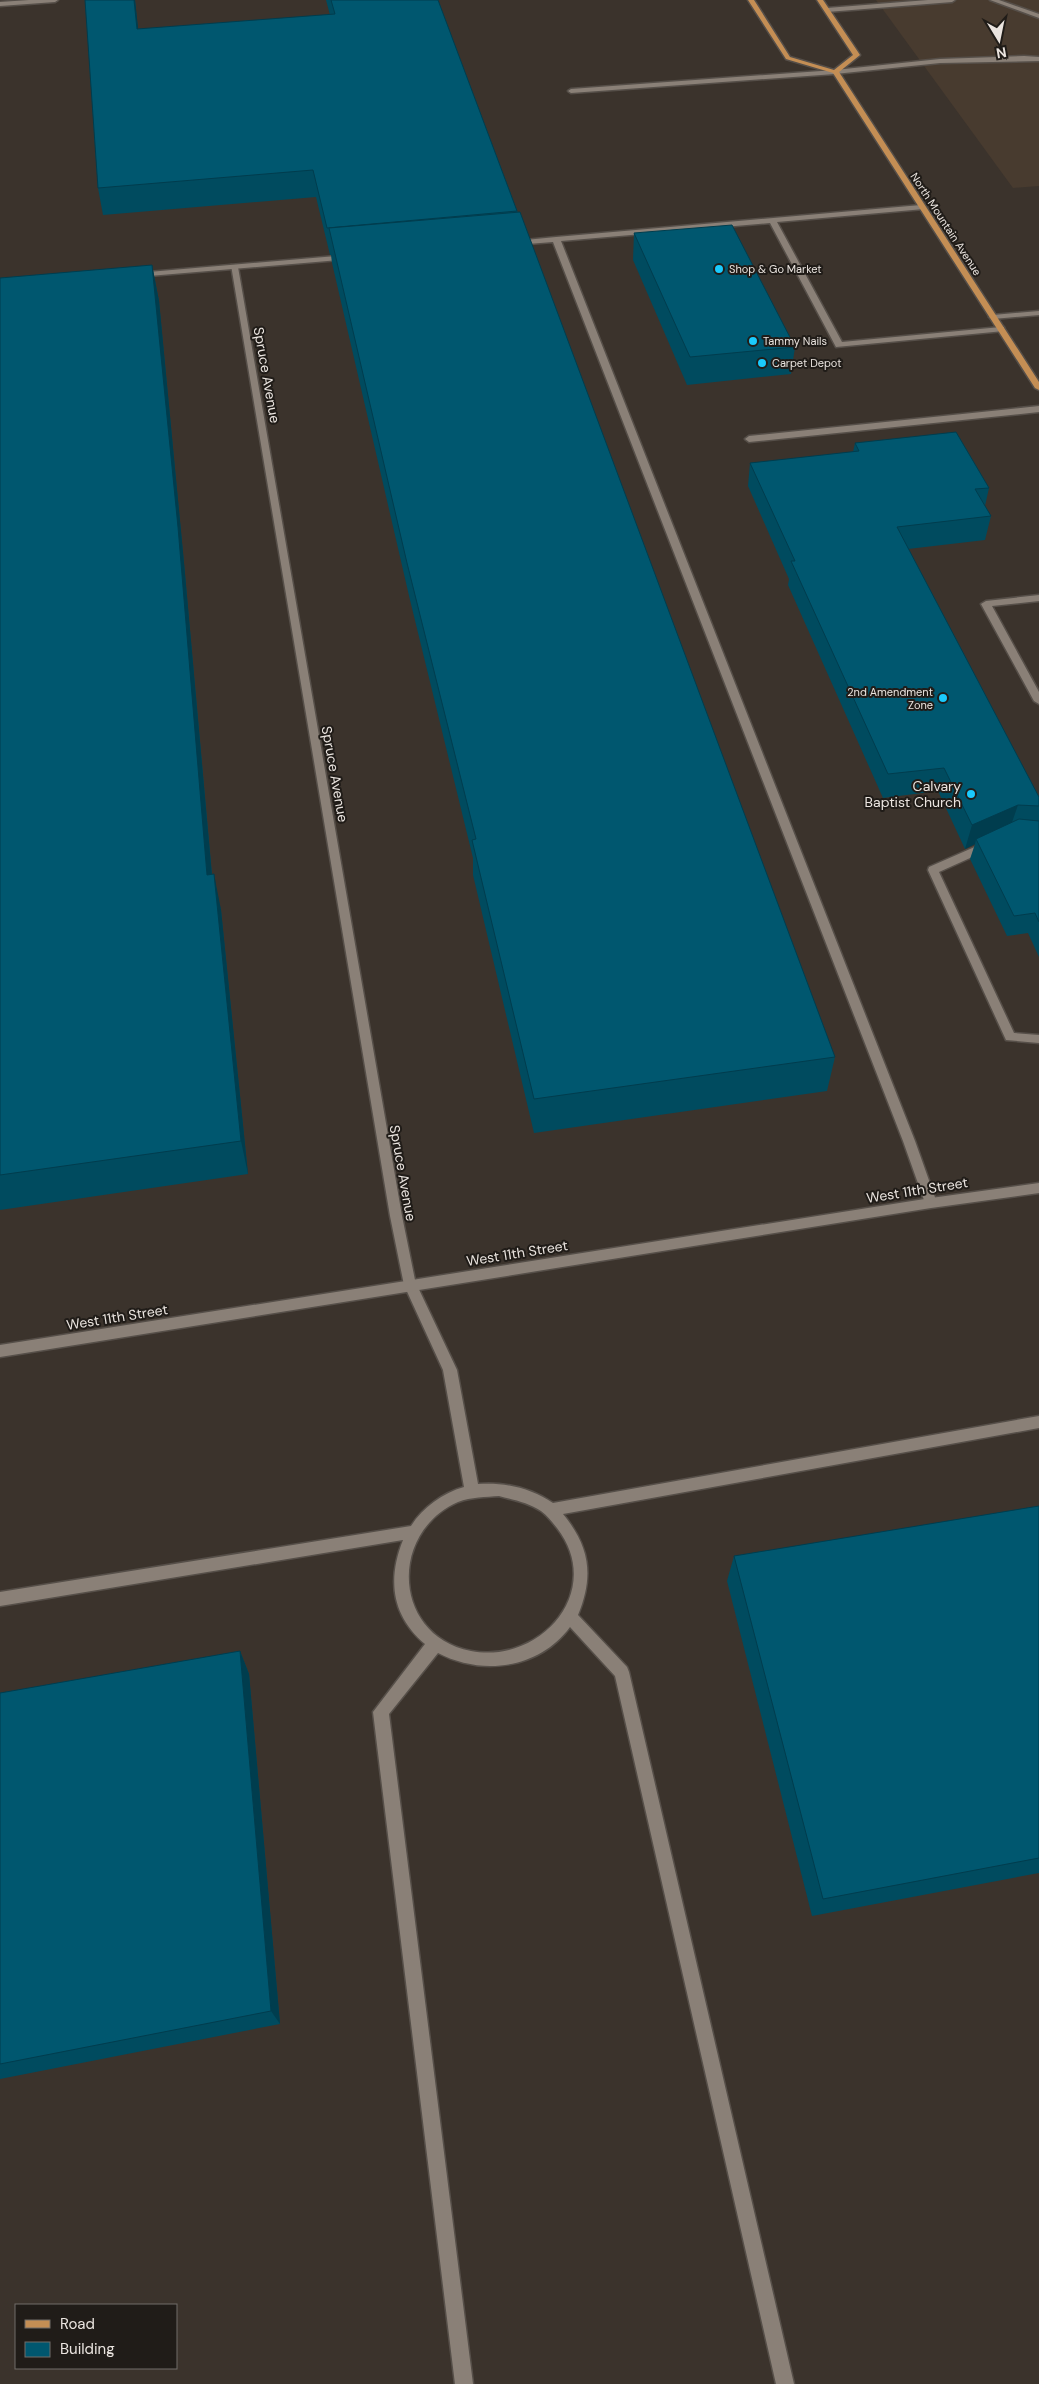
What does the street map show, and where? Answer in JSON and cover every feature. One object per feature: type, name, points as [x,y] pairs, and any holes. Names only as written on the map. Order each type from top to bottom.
[{"type":"main road","points":[[751,0],[788,58],[834,72],[857,55],[820,0]]},
{"type":"main road","name":"North Mountain Avenue","points":[[834,72],[1039,388]]},
{"type":"street","points":[[0,4],[55,0]]},
{"type":"street","points":[[827,10],[952,0]]},
{"type":"street","points":[[993,0],[1039,16]]},
{"type":"street","points":[[571,91],[834,72],[940,61],[1039,59]]},
{"type":"street","points":[[508,243],[921,207]]},
{"type":"street","points":[[772,220],[839,345],[1001,329]]},
{"type":"street","points":[[556,239],[909,1140],[931,1203]]},
{"type":"street","points":[[124,276],[362,256]]},
{"type":"street","name":"Spruce Avenue","points":[[234,267],[394,1206],[410,1286],[450,1370],[472,1491]]},
{"type":"street","points":[[993,317],[1039,313]]},
{"type":"street","points":[[749,438],[1039,408]]},
{"type":"street","points":[[1039,598],[986,604],[1039,702]]},
{"type":"street","points":[[993,842],[933,870],[1010,1037],[1039,1039]]},
{"type":"street","name":"West 11th Street","points":[[0,1351],[931,1203],[1039,1188]]},
{"type":"street","points":[[551,1510],[1039,1422]]},
{"type":"street","points":[[500,1490],[527,1496],[551,1510],[570,1531],[581,1559],[581,1588],[570,1617],[550,1640],[524,1654],[493,1661],[462,1657],[435,1644],[416,1625],[404,1603],[400,1579],[403,1554],[413,1532],[428,1513],[448,1499],[472,1491],[500,1490]]},
{"type":"street","points":[[0,1599],[413,1532]]},
{"type":"street","points":[[570,1617],[622,1672],[785,2384]]},
{"type":"street","points":[[435,1644],[381,1712],[464,2384]]},
{"type":"shaded area","points":[[876,0],[1039,0],[1039,186],[1013,188]]},
{"type":"building","points":[[85,0],[134,0],[137,29],[335,14],[331,0],[438,0],[517,211],[327,228],[313,170],[98,188]]},
{"type":"building","points":[[520,212],[835,1057],[534,1099],[472,840],[476,839],[407,563],[329,228]]},
{"type":"building","points":[[732,225],[795,347],[690,357],[634,233]]},
{"type":"building","points":[[152,265],[178,527],[207,875],[214,874],[241,1141],[0,1175],[0,278]]},
{"type":"building","points":[[956,432],[989,488],[975,489],[991,516],[897,527],[1039,797],[1039,806],[1018,805],[972,825],[944,768],[888,774],[791,561],[795,561],[750,463],[859,451],[855,443]]},
{"type":"building","points":[[1019,819],[1039,821],[1039,922],[1035,913],[1014,916],[976,839]]},
{"type":"building","points":[[1039,1506],[1039,1858],[823,1899],[734,1556]]},
{"type":"building","points":[[240,1651],[271,2011],[0,2064],[0,1693]]},
{"type":"place","name":"Shop & Go Market","points":[[719,269]]},
{"type":"place","name":"Tammy Nails","points":[[753,341]]},
{"type":"place","name":"Carpet Depot","points":[[762,363]]},
{"type":"place","name":"2nd Amendment Zone","points":[[943,698]]},
{"type":"place","name":"Calvary Baptist Church","points":[[971,794]]}]
